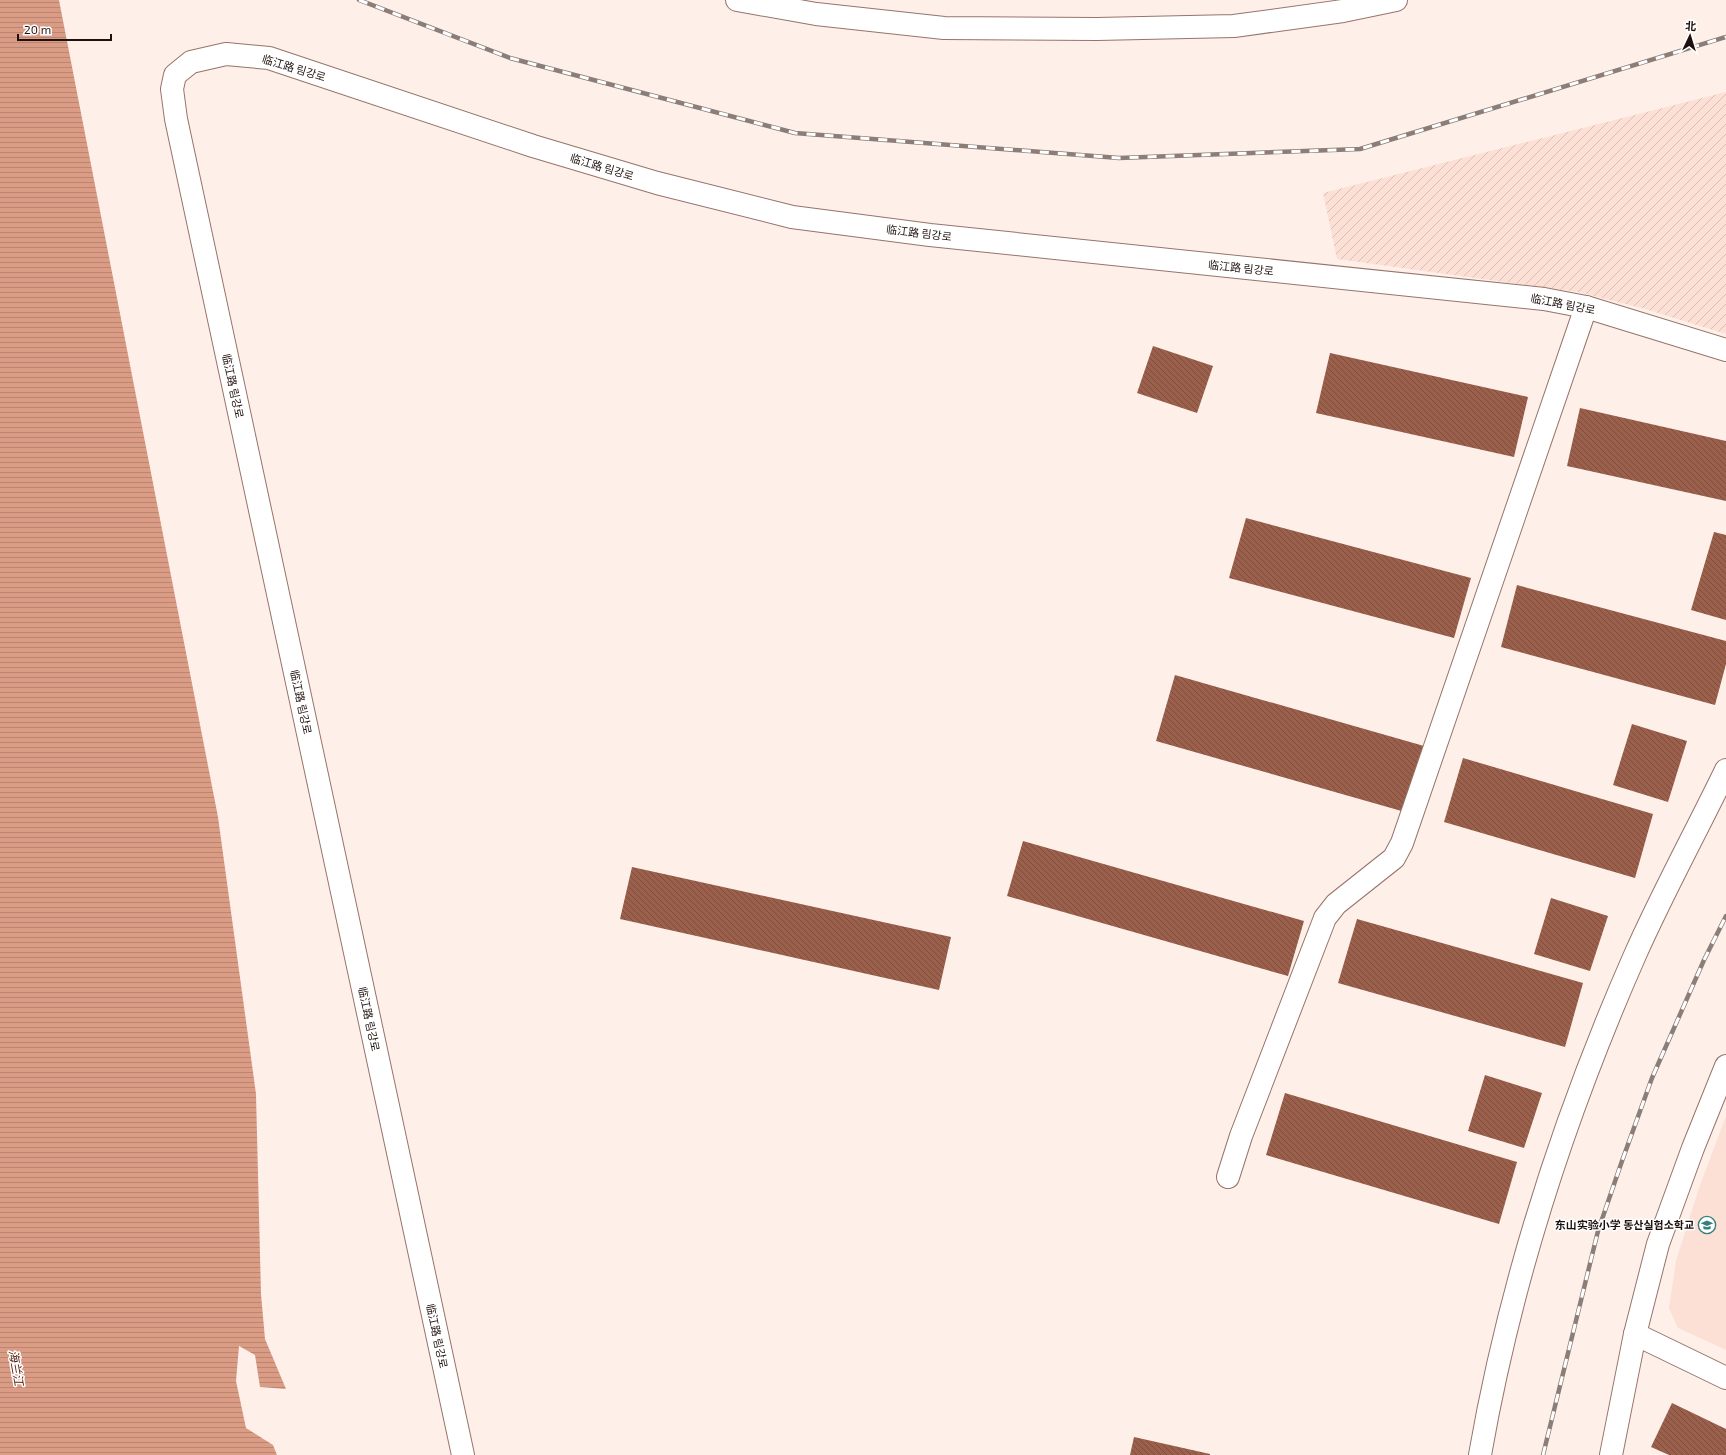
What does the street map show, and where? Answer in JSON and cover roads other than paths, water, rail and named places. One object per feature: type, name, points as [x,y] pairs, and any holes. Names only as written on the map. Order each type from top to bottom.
[{"type":"street","points":[[737,0],[816,14],[944,28],[1097,29],[1234,26],[1343,11],[1396,0]]},
{"type":"street","name":"临江路 림강로","points":[[463,1455],[178,127],[172,89],[175,75],[190,62],[226,54],[269,58],[533,146],[657,183],[792,217],[930,235],[1134,257],[1458,288],[1544,298],[1586,307],[1726,350]]},
{"type":"street","points":[[1228,1177],[1241,1136],[1325,918],[1336,904],[1394,858],[1402,843],[1586,307]]},
{"type":"street","points":[[1480,1455],[1502,1347],[1529,1246],[1563,1140],[1595,1054],[1635,954],[1726,770]]},
{"type":"street","points":[[1611,1455],[1635,1334],[1658,1244],[1693,1148],[1726,1066]]},
{"type":"street","points":[[1635,1334],[1726,1378]]},
{"type":"water","name":"海兰江","points":[[0,0],[59,0],[218,817],[256,1094],[261,1294],[265,1339],[286,1389],[260,1387],[255,1355],[239,1346],[236,1381],[246,1428],[273,1445],[277,1455],[0,1455]]},
{"type":"railway","points":[[359,0],[510,58],[795,133],[1119,158],[1360,149],[1726,37]]},
{"type":"railway","points":[[1543,1455],[1598,1231],[1652,1078],[1704,960],[1726,916]]},
{"type":"place","name":"东山实验小学 동산실험소학교","points":[[1707,1225]]}]
